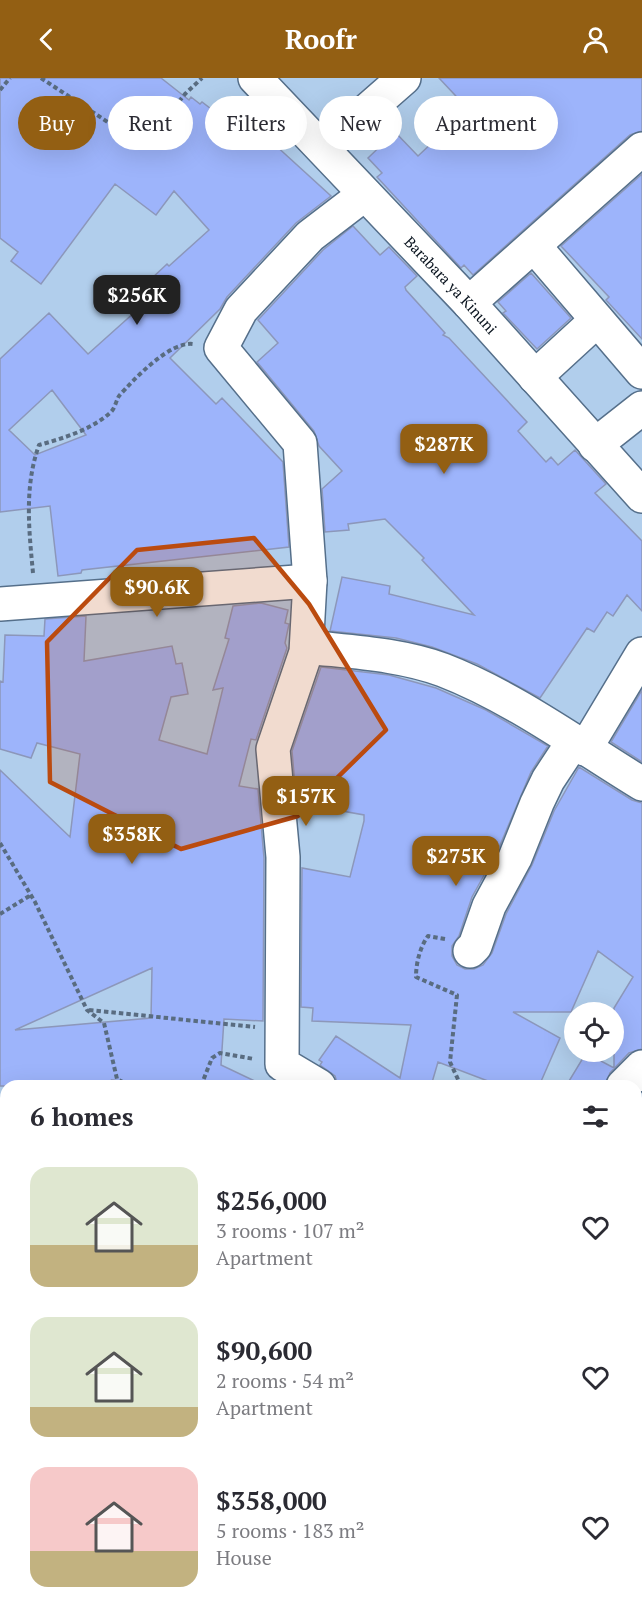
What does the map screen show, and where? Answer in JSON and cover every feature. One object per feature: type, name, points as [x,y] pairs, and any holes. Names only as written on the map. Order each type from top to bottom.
[{"type":"street","name":"Barabara ya Kinuni","points":[[255,78],[319,145]]},
{"type":"street","points":[[383,96],[404,78]]},
{"type":"street","points":[[469,303],[535,247],[642,149]]},
{"type":"street","name":"Barabara ya Kinuni","points":[[324,150],[469,303],[642,496]]},
{"type":"street","points":[[309,1080],[282,1064],[283,857],[273,749],[307,647],[310,581],[300,443],[221,348],[241,310],[310,236],[365,194]]},
{"type":"street","points":[[535,247],[642,372]]},
{"type":"street","points":[[535,377],[597,320]]},
{"type":"street","points":[[596,445],[642,408]]},
{"type":"street","points":[[0,604],[310,581]]},
{"type":"street","points":[[307,647],[376,654],[441,669],[486,689],[642,784]]},
{"type":"street","points":[[470,951],[475,946],[489,906],[515,858],[548,780],[579,746],[642,654]]},
{"type":"street","points":[[629,1080],[642,1067]]},
{"type":"path","points":[[0,90],[10,78]]},
{"type":"path","points":[[41,78],[144,146],[185,94],[202,78]]},
{"type":"path","points":[[35,601],[27,512],[34,459],[39,445],[76,434],[113,411],[118,398],[165,351],[187,343],[221,348]]},
{"type":"path","points":[[0,843],[31,895],[87,1010],[104,1023],[117,1078],[120,1080]]},
{"type":"path","points":[[0,914],[31,895]]},
{"type":"path","points":[[458,1080],[450,1062],[457,995],[416,977],[416,966],[428,936],[449,940],[470,951]]},
{"type":"path","points":[[87,1010],[282,1030]]},
{"type":"path","points":[[203,1080],[212,1058],[220,1053],[282,1064]]},
{"type":"highlighted area","points":[[254,538],[309,604],[386,730],[298,816],[181,849],[50,782],[47,642],[137,550]]},
{"type":"building","points":[[0,78],[161,78],[184,96],[108,96],[108,150],[193,150],[193,99],[200,104],[202,102],[205,104],[205,150],[281,150],[331,196],[296,223],[227,297],[220,309],[170,358],[216,404],[222,398],[283,462],[289,547],[82,570],[81,573],[58,576],[50,506],[0,512],[0,359],[49,313],[88,354],[136,311],[134,309],[141,302],[134,295],[167,264],[169,266],[209,230],[174,191],[156,215],[115,184],[41,284],[11,261],[18,252],[0,238]],"holes":[[[52,390],[86,435],[35,455],[9,430]]]},
{"type":"building","points":[[439,78],[642,78],[642,131],[630,135],[473,275],[464,265],[461,268],[377,177],[382,173],[368,158],[376,150],[402,150],[402,139],[418,156],[424,150],[558,150],[558,96],[456,96]]},
{"type":"building","points":[[642,174],[642,339],[606,300],[609,297],[561,246]]},
{"type":"building","points":[[353,226],[380,255],[389,247],[417,276],[405,287],[406,290],[445,333],[443,335],[449,338],[527,422],[518,431],[546,462],[551,457],[558,465],[575,450],[606,484],[595,493],[642,541],[642,611],[627,595],[613,616],[607,612],[594,632],[587,628],[540,698],[477,664],[432,647],[396,638],[330,631],[342,577],[390,586],[389,594],[474,615],[422,560],[424,558],[385,519],[348,524],[349,530],[325,532],[322,489],[342,471],[319,446],[314,431],[257,362],[278,343],[258,320],[323,250]]},
{"type":"building","points":[[531,273],[571,318],[537,349],[503,313],[506,311],[498,302]]},
{"type":"building","points":[[261,603],[288,610],[285,623],[289,624],[285,643],[287,648],[256,740],[251,739],[239,786],[258,789],[264,858],[263,1021],[224,1019],[221,1065],[252,1080],[0,1080],[0,770],[70,837],[80,754],[37,743],[31,758],[0,749],[0,681],[3,682],[5,635],[44,636],[45,619],[86,616],[84,661],[172,646],[176,664],[182,663],[188,694],[171,697],[159,740],[207,754],[223,688],[213,690],[229,639],[225,638],[233,606]],"holes":[[[152,968],[151,1018],[15,1030]]]},
{"type":"building","points":[[321,667],[389,675],[436,688],[486,710],[548,746],[531,772],[498,850],[472,897],[459,936],[452,946],[452,956],[457,965],[465,969],[474,969],[483,965],[492,953],[506,914],[532,865],[554,811],[579,767],[632,800],[642,803],[642,1049],[629,1053],[624,1058],[624,1002],[618,1002],[633,977],[598,951],[575,1002],[564,1002],[564,1012],[513,1012],[560,1038],[542,1080],[485,1080],[438,1062],[433,1080],[336,1080],[335,1076],[320,1065],[322,1062],[319,1060],[336,1036],[400,1078],[411,1025],[312,1021],[313,1008],[301,1007],[302,868],[350,877],[364,815],[314,806],[314,811],[297,808],[292,751]]},
{"type":"building","points":[[642,690],[642,762],[611,742]]},
{"type":"building","points":[[581,1062],[603,1062],[614,1068],[614,1062],[620,1062],[610,1073],[607,1080],[570,1080]]}]
